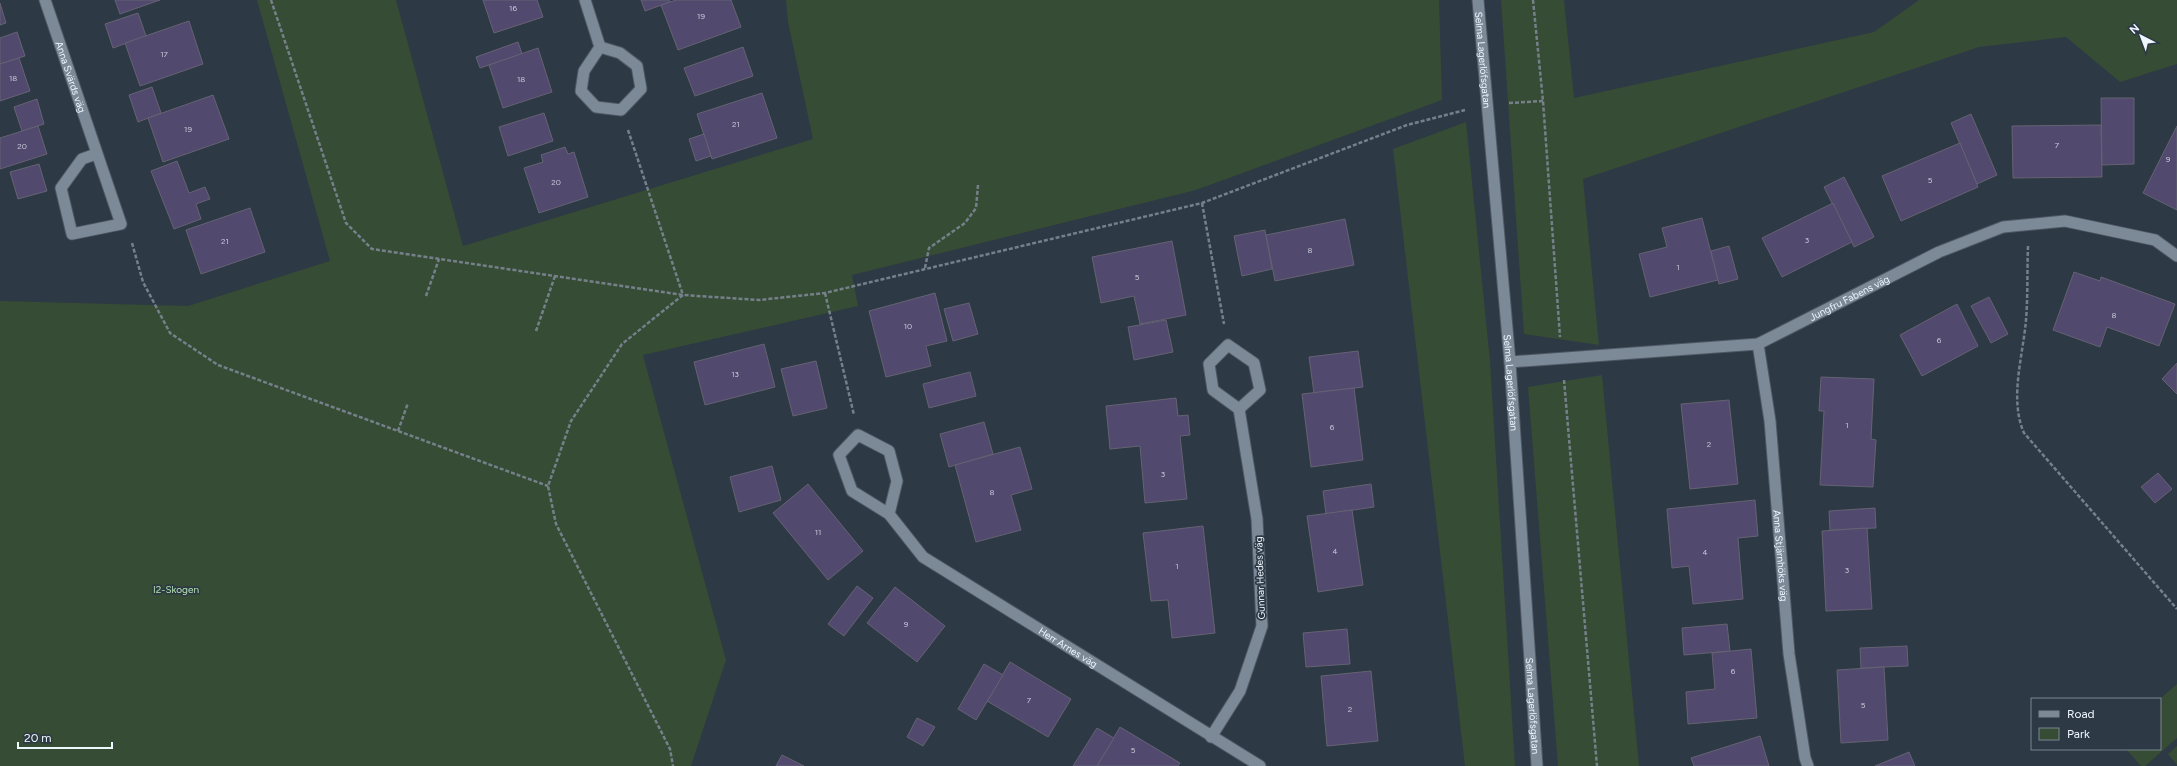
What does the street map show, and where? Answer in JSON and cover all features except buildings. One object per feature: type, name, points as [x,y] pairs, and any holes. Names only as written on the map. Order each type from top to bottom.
[{"type":"street","name":"Anna Svärds väg","points":[[45,0],[121,224]]},
{"type":"street","points":[[585,0],[600,47]]},
{"type":"street","name":"Selma Lagerlöfsgatan","points":[[1478,0],[1510,362],[1536,766]]},
{"type":"street","points":[[600,47],[620,53],[637,66],[641,89],[621,110],[596,107],[581,91],[584,71],[600,47]]},
{"type":"street","points":[[96,154],[82,159],[61,188],[72,234],[121,224]]},
{"type":"street","name":"Jungfru Fabens väg","points":[[1510,362],[1758,344],[1939,252],[2003,227],[2029,223],[2065,221],[2155,240],[2177,256]]},
{"type":"street","points":[[1228,344],[1254,363],[1260,390],[1239,409],[1213,390],[1209,364],[1228,344]]},
{"type":"street","name":"Anna Stjärnhöks väg","points":[[1758,344],[1770,422],[1789,654],[1805,758],[1808,766]]},
{"type":"street","name":"Gunnar Hedes väg","points":[[1211,737],[1240,691],[1262,626],[1257,519],[1239,409]]},
{"type":"street","points":[[858,435],[889,451],[898,481],[889,514]]},
{"type":"street","name":"Herr Arnes väg","points":[[858,435],[839,455],[852,491],[889,514],[923,557],[1260,766]]},
{"type":"path","points":[[271,0],[346,222],[372,249],[682,295],[759,300],[825,292],[1202,203],[1407,125],[1487,105],[1543,101]]},
{"type":"path","points":[[1533,0],[1543,101],[1562,358],[1597,766]]},
{"type":"path","points":[[621,110],[682,295]]},
{"type":"path","points":[[925,268],[929,248],[965,223],[976,208],[978,185]]},
{"type":"path","points":[[1202,203],[1228,344]]},
{"type":"path","points":[[2029,223],[2026,318],[2017,395],[2020,425],[2024,433],[2177,609]]},
{"type":"path","points":[[121,224],[130,237],[143,282],[170,333],[218,366],[548,486]]},
{"type":"path","points":[[426,296],[440,259]]},
{"type":"path","points":[[536,331],[555,276]]},
{"type":"path","points":[[825,292],[858,435]]},
{"type":"path","points":[[672,766],[670,749],[556,524],[548,486],[570,420],[622,344],[682,295]]},
{"type":"path","points":[[398,431],[408,403]]},
{"type":"green space","name":"I2-Skogen","points":[[257,0],[396,0],[463,246],[813,139],[788,22],[786,0],[1439,0],[1442,100],[1196,190],[852,275],[858,306],[643,355],[726,660],[691,766],[0,766],[0,301],[188,306],[330,261]]},
{"type":"green space","points":[[1501,0],[1564,0],[1574,98],[1874,32],[1919,0],[2177,0],[2177,64],[2120,82],[2066,37],[1979,47],[1583,179],[1599,345],[1524,334]]},
{"type":"green space","points":[[1466,122],[1490,361],[1515,766],[1465,766],[1393,149]]},
{"type":"green space","points":[[1602,375],[1639,766],[1558,766],[1528,387]]},
{"type":"green space","points":[[2177,684],[2177,738],[2145,766],[2141,766],[2127,750],[2161,750],[2161,698]]},
{"type":"green space","points":[[2177,746],[2177,765],[2168,754]]}]
